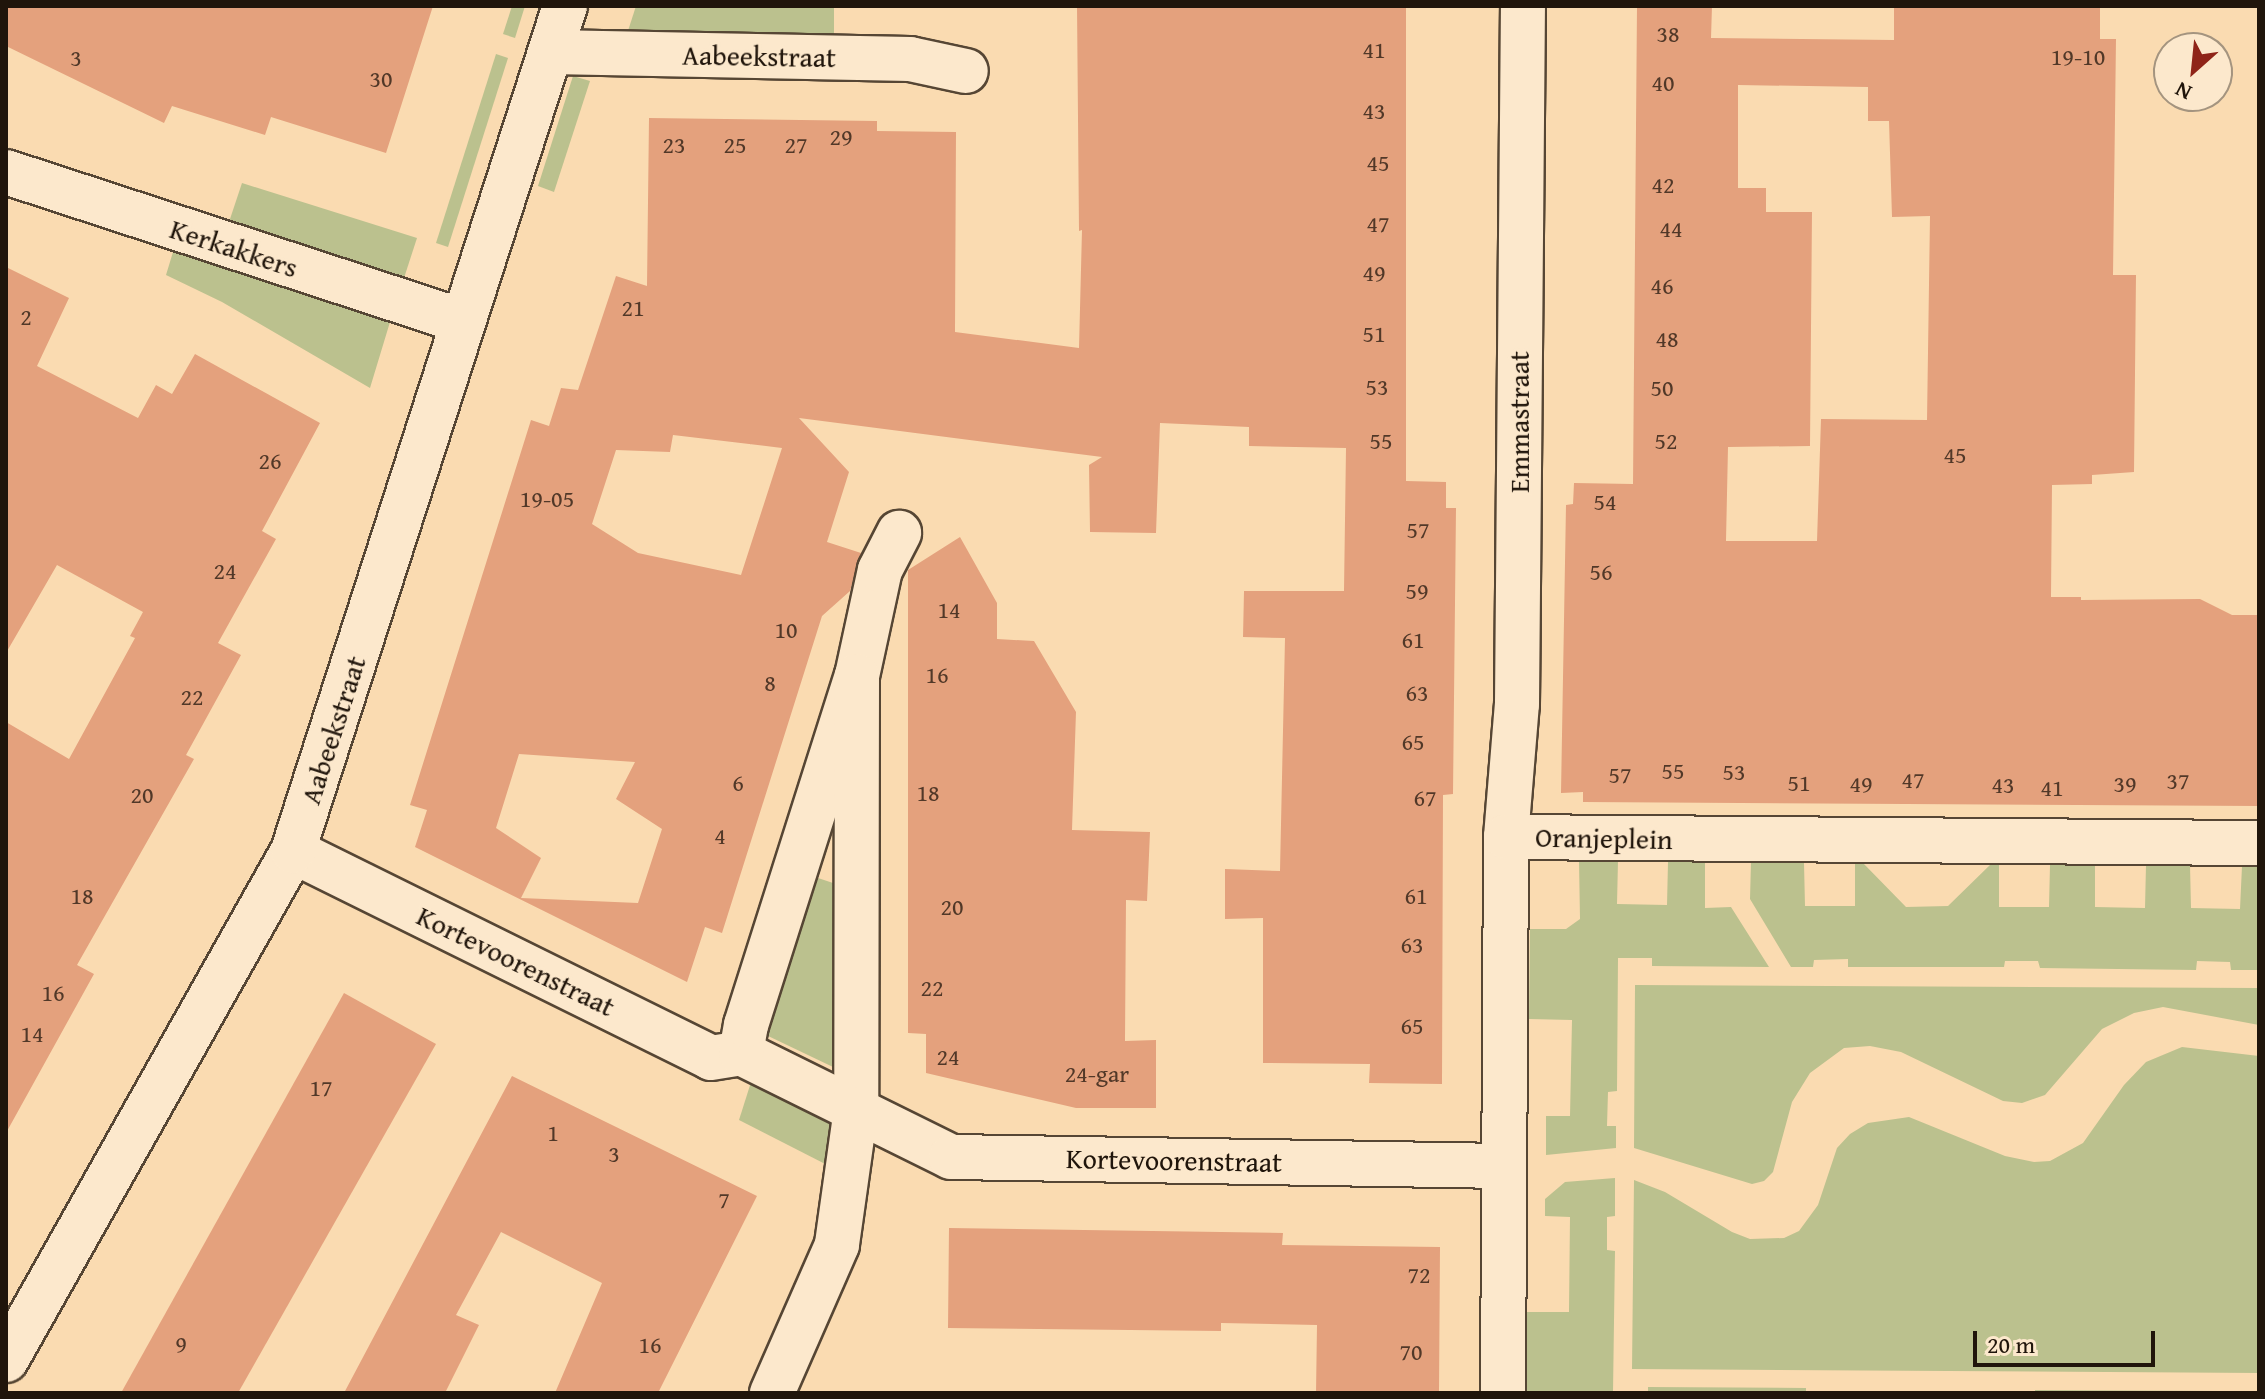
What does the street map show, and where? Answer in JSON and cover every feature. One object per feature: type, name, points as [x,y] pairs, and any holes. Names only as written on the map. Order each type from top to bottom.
[{"type":"street","name":"Aabeekstraat","points":[[6,1360],[293,851],[565,6]]},
{"type":"street","name":"Emmastraat","points":[[1506,837],[1517,704],[1523,6]]},
{"type":"street","name":"Aabeekstraat","points":[[551,52],[910,59],[966,71]]},
{"type":"street","name":"Kerkakkers","points":[[6,172],[463,321]]},
{"type":"street","points":[[741,1053],[746,1025],[857,676],[880,570],[899,533]]},
{"type":"street","points":[[772,1393],[837,1245],[856,1109],[857,676]]},
{"type":"street","name":"Oranjeplein","points":[[1503,1393],[1506,837],[2259,843]]},
{"type":"street","name":"Kortevoorenstraat","points":[[293,851],[711,1058],[741,1053],[951,1157],[1504,1166]]},
{"type":"green space","points":[[512,6],[525,6],[515,38],[503,34]]},
{"type":"green space","points":[[636,6],[834,6],[834,39],[626,37]]},
{"type":"green space","points":[[496,54],[508,58],[448,247],[436,243]]},
{"type":"green space","points":[[573,76],[590,81],[554,192],[538,186]]},
{"type":"green space","points":[[242,183],[417,238],[404,278],[229,222]]},
{"type":"green space","points":[[173,252],[390,322],[370,388],[222,302],[166,275]]},
{"type":"green space","points":[[1579,861],[1618,861],[1617,904],[1667,905],[1668,862],[1705,861],[1705,908],[1731,907],[1769,967],[1652,966],[1652,958],[1618,958],[1617,1091],[1608,1092],[1607,1126],[1616,1126],[1616,1148],[1546,1155],[1546,1116],[1570,1116],[1572,1020],[1529,1019],[1530,929],[1566,929],[1580,919]]},
{"type":"green space","points":[[1751,862],[1804,863],[1805,906],[1855,906],[1855,863],[1863,863],[1906,907],[1948,906],[1991,864],[1999,863],[1999,907],[2049,907],[2050,865],[2095,864],[2095,907],[2145,908],[2146,865],[2190,865],[2191,908],[2240,909],[2242,866],[2259,866],[2259,970],[2231,970],[2230,962],[2197,961],[2196,970],[2040,968],[2038,961],[2005,961],[2004,967],[1848,967],[1848,959],[1814,960],[1813,967],[1791,967],[1750,899]]},
{"type":"green space","points":[[818,878],[833,883],[833,1067],[766,1035]]},
{"type":"green space","points":[[1635,985],[2259,988],[2259,1025],[2163,1007],[2134,1013],[2102,1029],[2045,1095],[2022,1103],[2003,1101],[1901,1052],[1870,1046],[1844,1048],[1810,1073],[1792,1102],[1773,1172],[1764,1181],[1752,1184],[1634,1148]]},
{"type":"green space","points":[[2182,1047],[2259,1056],[2259,1373],[1632,1369],[1634,1180],[1665,1192],[1732,1232],[1750,1239],[1784,1238],[1799,1231],[1818,1205],[1837,1148],[1850,1134],[1868,1123],[1909,1117],[2005,1156],[2034,1162],[2050,1161],[2083,1143],[2124,1085],[2146,1062]]},
{"type":"green space","points":[[752,1079],[833,1118],[833,1168],[739,1120]]},
{"type":"green space","points":[[1615,1178],[1615,1216],[1607,1217],[1607,1250],[1615,1251],[1613,1393],[1525,1393],[1527,1312],[1569,1312],[1570,1217],[1545,1216],[1545,1199],[1565,1182]]},
{"type":"green space","points":[[1648,1387],[1806,1388],[1806,1393],[1648,1393]]},
{"type":"green space","points":[[2035,1390],[2220,1391],[2035,1393]]},
{"type":"building","points":[[6,6],[433,6],[386,153],[271,117],[265,135],[172,106],[164,123],[6,46]]},
{"type":"building","points":[[1077,6],[1406,6],[1406,481],[1446,482],[1446,508],[1456,508],[1453,794],[1443,795],[1442,1084],[1369,1083],[1370,1064],[1263,1063],[1263,918],[1225,919],[1225,869],[1280,871],[1285,638],[1243,637],[1244,591],[1344,591],[1346,448],[1249,446],[1249,427],[1160,423],[1156,533],[1090,532],[1089,465],[1102,457],[799,418],[849,472],[827,542],[861,553],[850,591],[822,616],[722,933],[705,927],[687,982],[415,847],[427,810],[410,805],[531,420],[549,426],[561,388],[578,390],[616,276],[647,286],[649,118],[877,121],[877,131],[956,132],[955,332],[1079,348],[1082,230],[1079,231]],"holes":[[[673,435],[782,448],[741,575],[638,553],[592,524],[616,450],[670,452]],[[519,754],[635,762],[616,799],[662,829],[638,903],[521,898],[541,858],[496,828]]]},
{"type":"building","points":[[1637,6],[1712,6],[1711,38],[1894,40],[1894,6],[2100,6],[2100,39],[2116,39],[2113,275],[2136,275],[2134,472],[2092,475],[2092,484],[2052,485],[2051,597],[2081,597],[2081,600],[2200,599],[2232,615],[2259,615],[2259,806],[1583,802],[1583,792],[1561,793],[1566,505],[1573,504],[1574,483],[1633,484]],"holes":[[[1738,85],[1868,87],[1868,121],[1889,121],[1892,217],[1930,216],[1927,420],[1821,419],[1817,541],[1726,541],[1728,447],[1810,446],[1812,212],[1766,212],[1766,188],[1738,188]]]},
{"type":"building","points":[[6,267],[69,298],[37,366],[138,418],[156,385],[172,394],[195,354],[320,423],[262,531],[276,539],[218,643],[241,655],[186,755],[194,759],[77,965],[94,974],[6,1133],[6,722],[69,759],[135,638],[130,636],[143,612],[57,565],[6,653]]},
{"type":"building","points":[[960,537],[997,603],[997,639],[1034,641],[1076,712],[1072,830],[1150,832],[1147,901],[1126,900],[1125,1041],[1156,1040],[1156,1108],[1076,1108],[926,1073],[926,1034],[908,1033],[908,570]]},
{"type":"building","points":[[344,993],[436,1044],[238,1393],[121,1393]]},
{"type":"building","points":[[512,1076],[757,1196],[658,1393],[555,1393],[602,1283],[501,1232],[456,1315],[479,1325],[445,1393],[344,1393]]},
{"type":"building","points":[[949,1228],[1283,1233],[1282,1245],[1440,1247],[1439,1393],[1316,1393],[1317,1325],[1221,1323],[1221,1331],[948,1328]]}]
